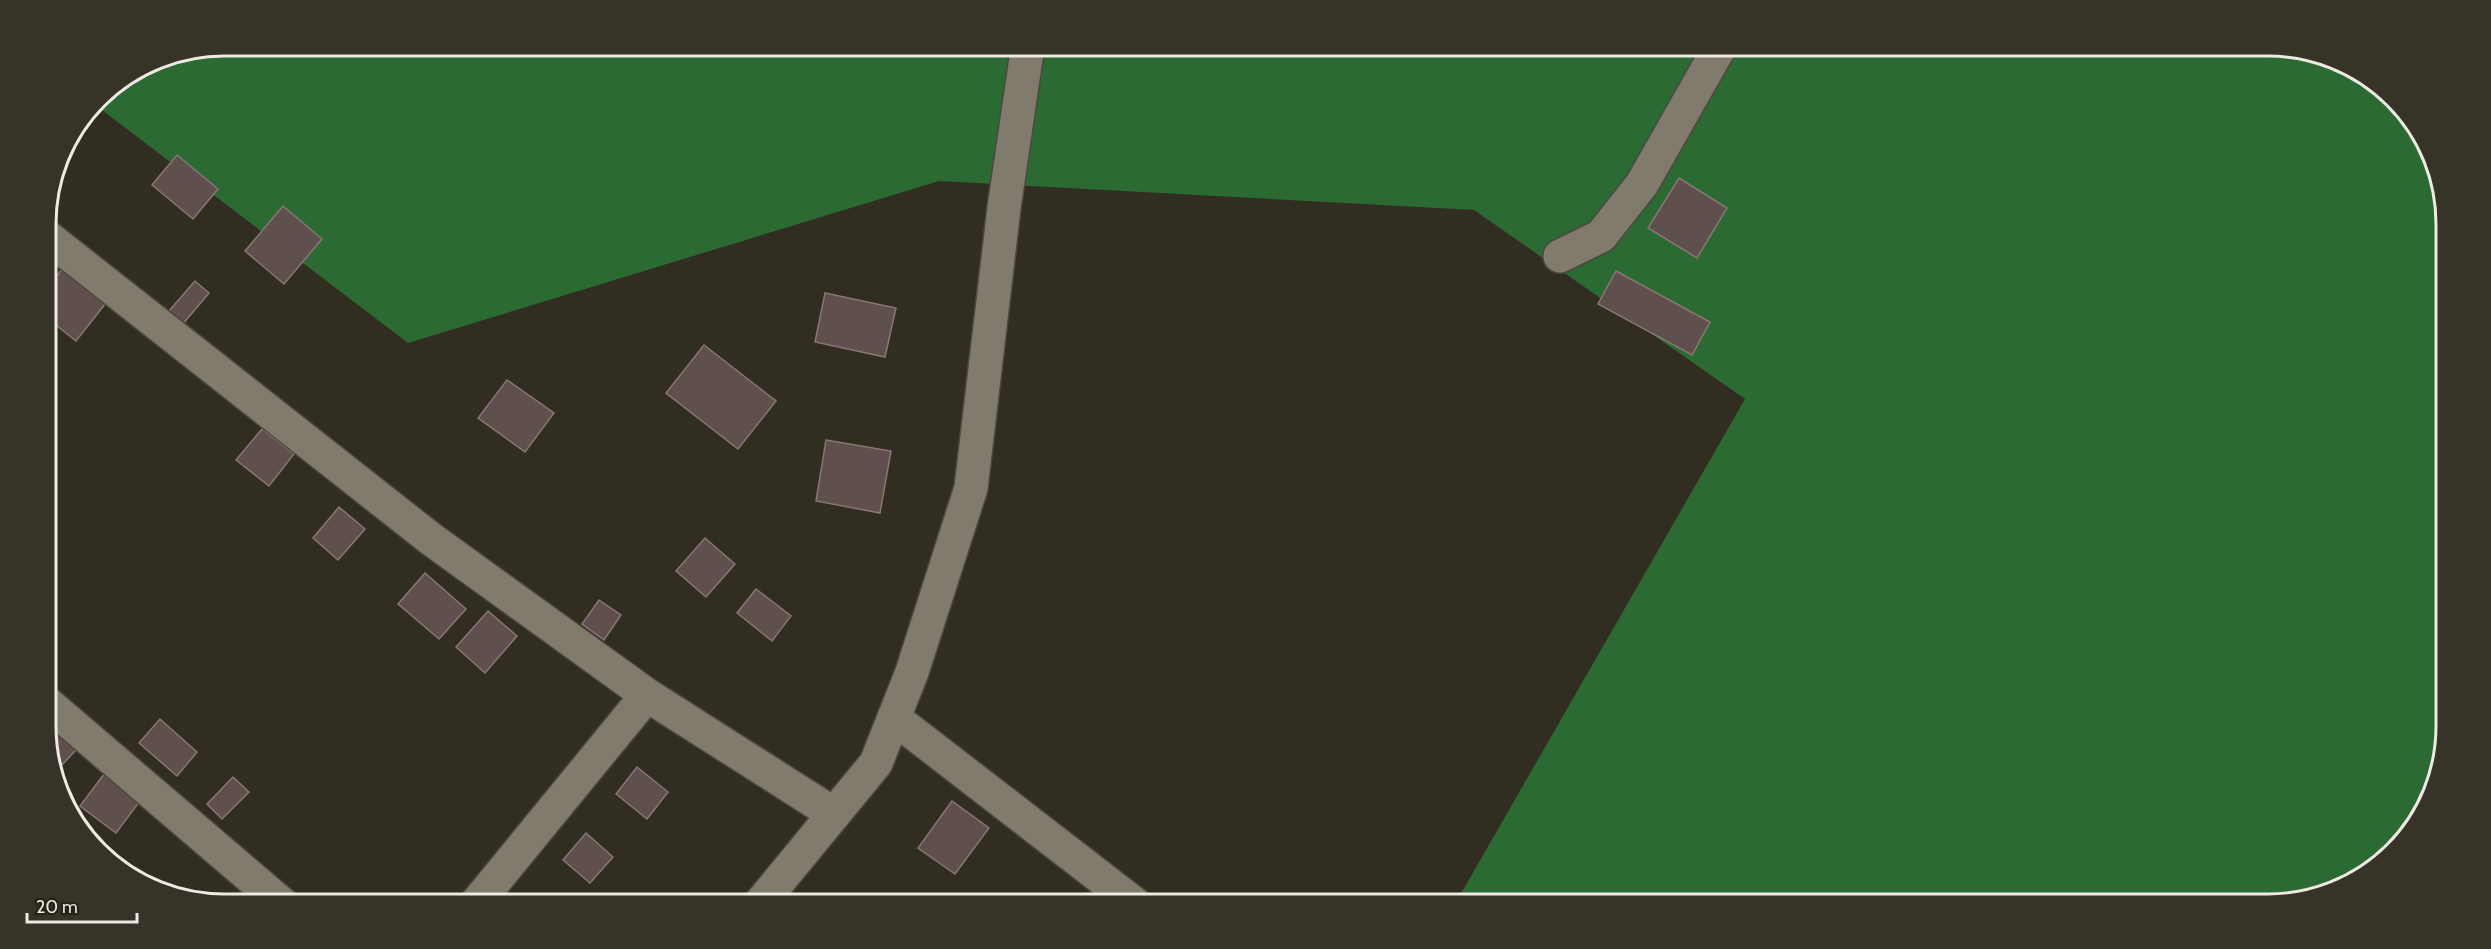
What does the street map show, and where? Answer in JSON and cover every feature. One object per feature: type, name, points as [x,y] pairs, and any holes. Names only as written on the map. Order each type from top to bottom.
[{"type":"street","points":[[768,894],[876,763],[912,672],[971,488],[1004,208],[1026,56]]},
{"type":"street","points":[[1560,256],[1600,236],[1641,184],[1715,56]]},
{"type":"street","points":[[56,244],[430,538],[647,695],[834,814]]},
{"type":"street","points":[[484,894],[647,695]]},
{"type":"street","points":[[56,711],[270,894]]},
{"type":"street","points":[[894,718],[1121,894]]},
{"type":"green space","points":[[223,56],[2279,56],[2301,59],[2322,64],[2361,84],[2378,97],[2401,121],[2423,159],[2434,201],[2436,223],[2436,726],[2432,759],[2427,780],[2413,810],[2386,844],[2370,859],[2342,876],[2322,885],[2301,890],[2279,893],[1461,893],[1745,399],[1474,210],[939,181],[408,343],[101,109],[121,90],[159,68],[201,57]]},
{"type":"building","points":[[177,155],[218,189],[193,219],[152,185]]},
{"type":"building","points":[[1679,178],[1727,208],[1697,258],[1648,228]]},
{"type":"building","points":[[283,206],[322,239],[284,284],[245,251]]},
{"type":"building","points":[[62,269],[105,304],[76,341],[56,325],[56,277]]},
{"type":"building","points":[[1616,271],[1710,322],[1692,355],[1598,304]]},
{"type":"building","points":[[195,281],[209,293],[177,331],[162,319]]},
{"type":"building","points":[[825,293],[896,308],[885,357],[815,342]]},
{"type":"building","points":[[704,345],[776,401],[738,449],[666,393]]},
{"type":"building","points":[[507,380],[554,413],[525,452],[478,418]]},
{"type":"building","points":[[262,429],[294,454],[269,486],[236,460]]},
{"type":"building","points":[[826,440],[891,451],[880,513],[816,501]]},
{"type":"building","points":[[339,507],[365,529],[338,560],[313,538]]},
{"type":"building","points":[[705,538],[735,564],[706,597],[676,571]]},
{"type":"building","points":[[425,573],[466,609],[439,639],[398,604]]},
{"type":"building","points":[[756,589],[791,616],[772,641],[737,613]]},
{"type":"building","points":[[599,600],[621,615],[604,640],[582,624]]},
{"type":"building","points":[[488,611],[517,636],[485,673],[456,647]]},
{"type":"building","points":[[160,719],[197,752],[177,776],[139,743]]},
{"type":"building","points":[[56,731],[76,750],[61,766]]},
{"type":"building","points":[[637,767],[668,792],[647,819],[616,794]]},
{"type":"building","points":[[107,770],[143,797],[116,833],[80,806]]},
{"type":"building","points":[[233,777],[249,792],[222,819],[207,804]]},
{"type":"building","points":[[952,801],[989,828],[955,874],[918,848]]},
{"type":"building","points":[[586,833],[613,857],[590,883],[563,860]]}]
